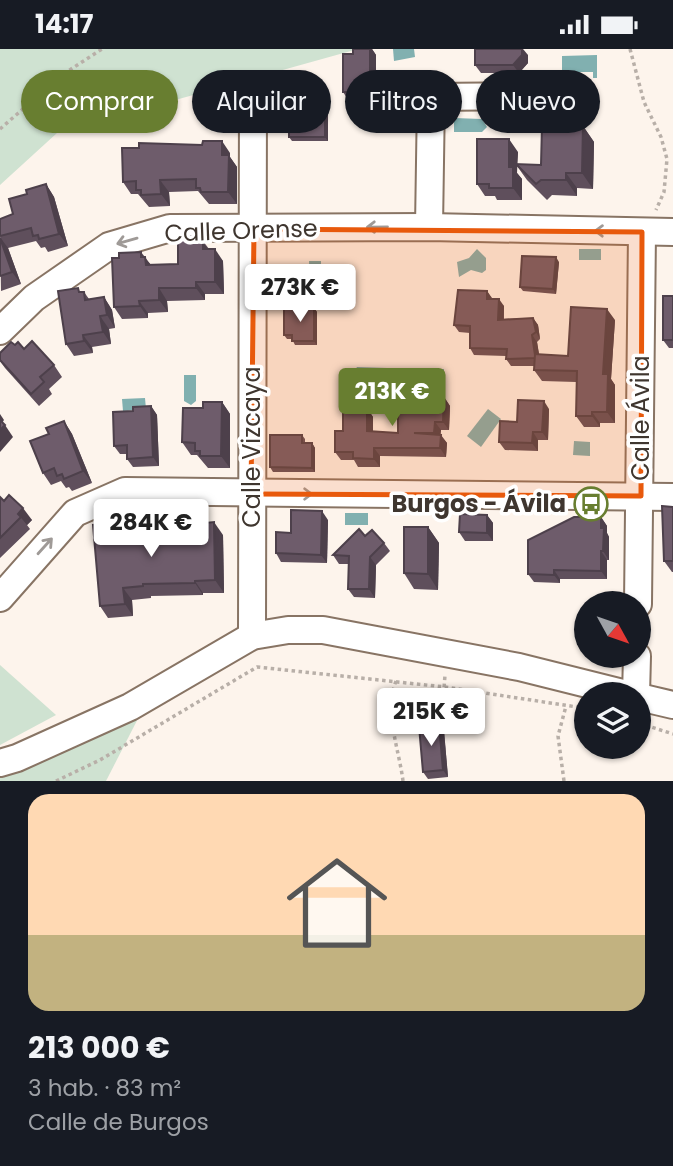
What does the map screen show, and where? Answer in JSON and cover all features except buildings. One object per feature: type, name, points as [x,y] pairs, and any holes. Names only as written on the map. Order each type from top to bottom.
[{"type":"street","points":[[429,227],[431,97],[476,97]]},
{"type":"street","name":"Calle Vizcaya","points":[[252,636],[253,133]]},
{"type":"street","name":"Calle Orense","points":[[0,331],[34,298],[109,246],[170,228],[429,227],[673,232]]},
{"type":"street","name":"Calle Ávila","points":[[638,591],[642,232]]},
{"type":"street","points":[[0,598],[75,513],[125,491],[673,497]]},
{"type":"street","points":[[0,763],[17,758],[130,707],[252,636],[288,630],[323,630],[519,667],[579,682]]},
{"type":"street","points":[[651,700],[673,705]]},
{"type":"path","points":[[0,129],[62,75],[102,49]]},
{"type":"path","points":[[631,49],[644,103],[661,138],[667,159],[664,192],[653,218],[642,232]]},
{"type":"path","points":[[56,781],[100,760],[257,667],[396,681],[574,707]]},
{"type":"path","points":[[396,681],[390,696],[403,781]]},
{"type":"path","points":[[564,781],[558,736],[566,706]]},
{"type":"path","points":[[651,727],[673,734]]},
{"type":"highlighted area","points":[[254,229],[642,232],[641,496],[251,494]]},
{"type":"green space","points":[[0,49],[358,49],[283,70],[192,70],[192,95],[178,99],[178,70],[21,70],[21,133],[57,133],[0,185]]},
{"type":"green space","points":[[0,665],[56,715],[0,745]]},
{"type":"green space","points":[[147,701],[106,781],[0,781],[0,766]]},
{"type":"water","points":[[393,49],[414,49],[415,57],[394,61]]},
{"type":"water","points":[[597,55],[597,70],[562,70],[562,56]]},
{"type":"water","points":[[462,118],[476,119],[476,132],[462,132]]},
{"type":"water","points":[[477,249],[486,258],[486,270],[482,273],[471,270],[459,277],[457,262],[469,258]]},
{"type":"water","points":[[579,249],[601,249],[601,260],[579,260]]},
{"type":"water","points":[[309,261],[321,261],[321,285],[310,285]]},
{"type":"water","points":[[357,367],[387,368],[387,384],[357,384],[352,374]]},
{"type":"water","points":[[415,369],[444,369],[444,382],[421,382],[420,387],[415,387]]},
{"type":"water","points":[[184,375],[196,375],[196,401],[191,405],[184,401]]},
{"type":"water","points":[[145,398],[146,409],[123,411],[122,399]]},
{"type":"water","points":[[488,409],[501,419],[481,447],[467,436]]},
{"type":"water","points":[[574,441],[590,442],[590,456],[573,455]]},
{"type":"water","points":[[345,513],[368,513],[368,525],[345,525]]},
{"type":"place","name":"Burgos - Ávila","points":[[591,504]]}]
